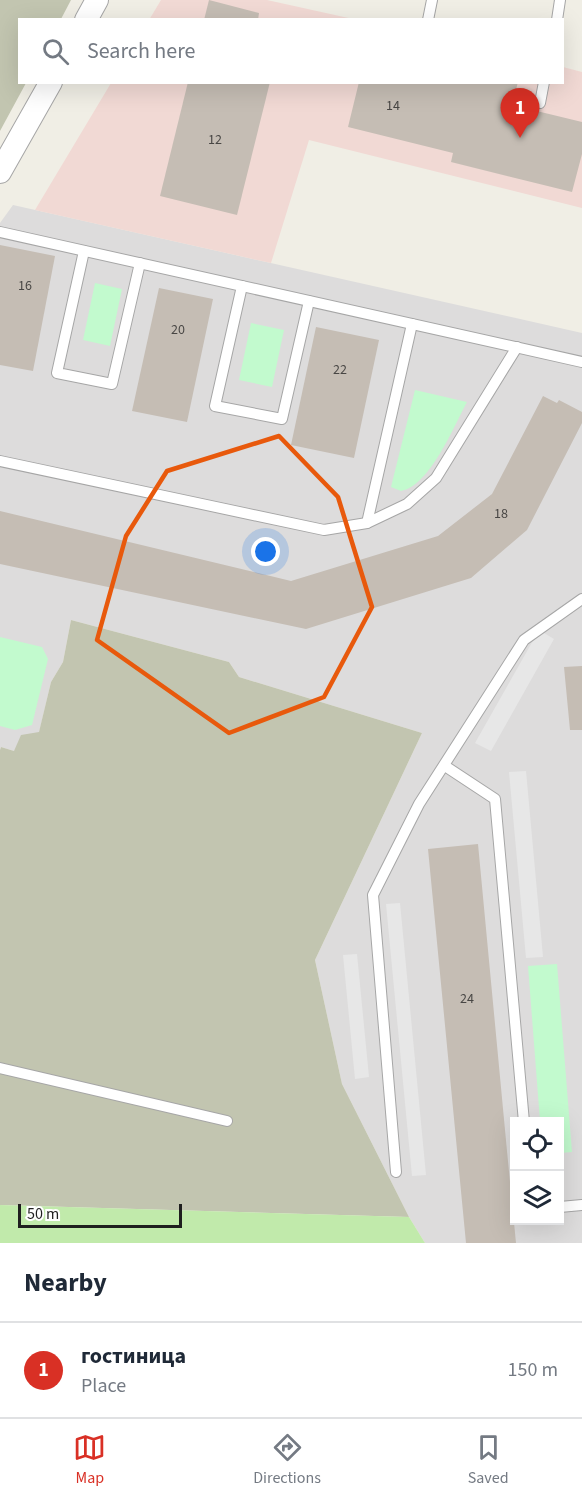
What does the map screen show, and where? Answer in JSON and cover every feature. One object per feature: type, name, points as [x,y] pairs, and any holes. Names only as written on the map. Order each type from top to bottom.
[{"type":"street","points":[[87,18],[97,0]]},
{"type":"street","points":[[0,172],[50,84]]},
{"type":"lane","points":[[428,18],[432,0]]},
{"type":"lane","points":[[556,18],[560,0]]},
{"type":"lane","points":[[540,103],[544,84]]},
{"type":"lane","points":[[0,232],[582,362]]},
{"type":"lane","points":[[84,251],[57,373],[112,384],[140,263]]},
{"type":"lane","points":[[242,286],[215,405],[282,419],[309,301]]},
{"type":"lane","points":[[367,523],[412,324]]},
{"type":"lane","points":[[0,461],[324,530],[367,523],[407,504],[436,478],[517,347]]},
{"type":"lane","points":[[396,1172],[373,895],[419,804],[524,640],[582,599]]},
{"type":"lane","points":[[445,766],[495,800],[524,1117]]},
{"type":"lane","points":[[0,1068],[227,1121]]},
{"type":"lane","points":[[564,1208],[582,1206]]},
{"type":"highlighted area","points":[[279,436],[338,497],[372,607],[324,697],[229,733],[97,640],[126,536],[167,471]]},
{"type":"shaded area","points":[[0,0],[71,0],[62,18],[18,18],[18,84],[25,84],[0,131]]},
{"type":"shaded area","points":[[161,0],[267,0],[348,18],[150,18]]},
{"type":"shaded area","points":[[564,67],[582,72],[582,208],[309,140],[271,263],[35,210],[110,84],[564,84]]},
{"type":"shaded area","points":[[13,205],[582,333],[582,1243],[425,1243],[409,1217],[342,1084],[315,960],[422,733],[239,677],[229,662],[71,620],[63,662],[51,682],[39,733],[14,751],[1,747],[0,750],[0,223]]},
{"type":"shaded area","points":[[71,620],[229,662],[239,677],[422,733],[315,960],[342,1084],[409,1217],[0,1205],[0,750],[1,747],[14,751],[21,735],[39,732],[51,682],[63,662]]},
{"type":"shaded area","points":[[539,630],[554,639],[491,751],[475,743]]},
{"type":"shaded area","points":[[526,771],[543,957],[526,958],[509,772]]},
{"type":"shaded area","points":[[400,903],[426,1175],[412,1176],[386,904]]},
{"type":"shaded area","points":[[357,954],[369,1077],[355,1079],[343,955]]},
{"type":"green space","points":[[95,283],[122,289],[110,346],[83,340]]},
{"type":"green space","points":[[251,323],[284,330],[272,387],[239,380]]},
{"type":"green space","points":[[415,390],[467,402],[431,467],[412,487],[401,491],[391,487]]},
{"type":"green space","points":[[0,637],[42,647],[48,659],[32,725],[15,730],[0,726]]},
{"type":"green space","points":[[557,964],[572,1152],[564,1153],[564,1117],[540,1117],[528,966]]},
{"type":"green space","points":[[0,1205],[409,1217],[425,1243],[0,1243]]},
{"type":"building","points":[[209,0],[259,13],[258,18],[204,18]]},
{"type":"building","points":[[188,84],[270,84],[237,215],[160,196]]},
{"type":"building","points":[[359,84],[517,84],[512,105],[582,122],[582,154],[572,192],[451,162],[453,153],[348,127]]},
{"type":"building","points":[[0,245],[55,256],[33,371],[0,365]]},
{"type":"building","points":[[159,288],[213,299],[187,422],[132,411]]},
{"type":"building","points":[[316,327],[379,340],[354,458],[291,445]]},
{"type":"building","points":[[543,396],[557,403],[559,400],[582,412],[582,423],[527,530],[471,578],[306,629],[0,564],[0,511],[291,581],[438,536],[492,494]]},
{"type":"building","points":[[582,666],[582,730],[570,730],[564,667]]},
{"type":"building","points":[[478,844],[510,1180],[510,1225],[514,1225],[516,1243],[466,1243],[428,849]]},
{"type":"place","name":"гостиница","points":[[520,138]]}]
